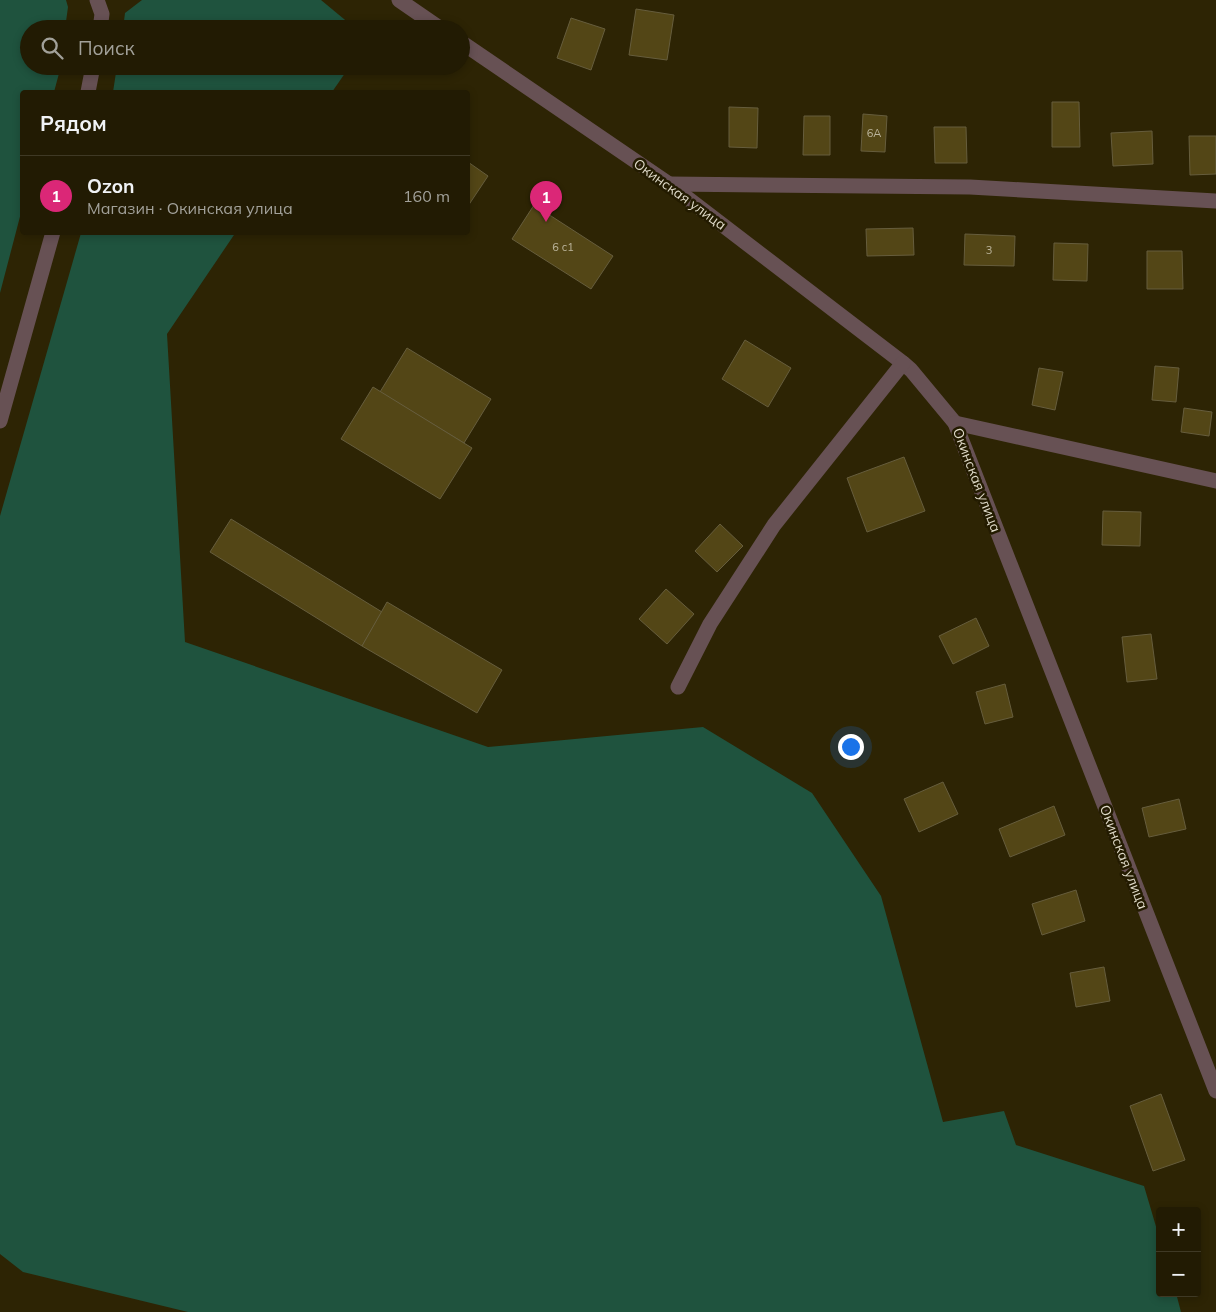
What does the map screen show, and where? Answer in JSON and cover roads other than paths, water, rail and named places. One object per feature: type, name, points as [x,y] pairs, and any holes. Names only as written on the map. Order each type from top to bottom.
[{"type":"street","points":[[97,0],[102,14],[101,20]]},
{"type":"street","points":[[399,0],[428,20]]},
{"type":"street","name":"Окинская улица","points":[[470,48],[669,184],[911,370],[955,423],[1216,1091]]},
{"type":"street","points":[[88,90],[91,75]]},
{"type":"street","points":[[669,184],[970,187],[1216,201]]},
{"type":"street","points":[[0,421],[52,235]]},
{"type":"street","points":[[678,687],[710,624],[774,525],[902,364]]},
{"type":"street","points":[[955,423],[1216,481]]},
{"type":"place","name":"Ozon","points":[[546,222]]}]
